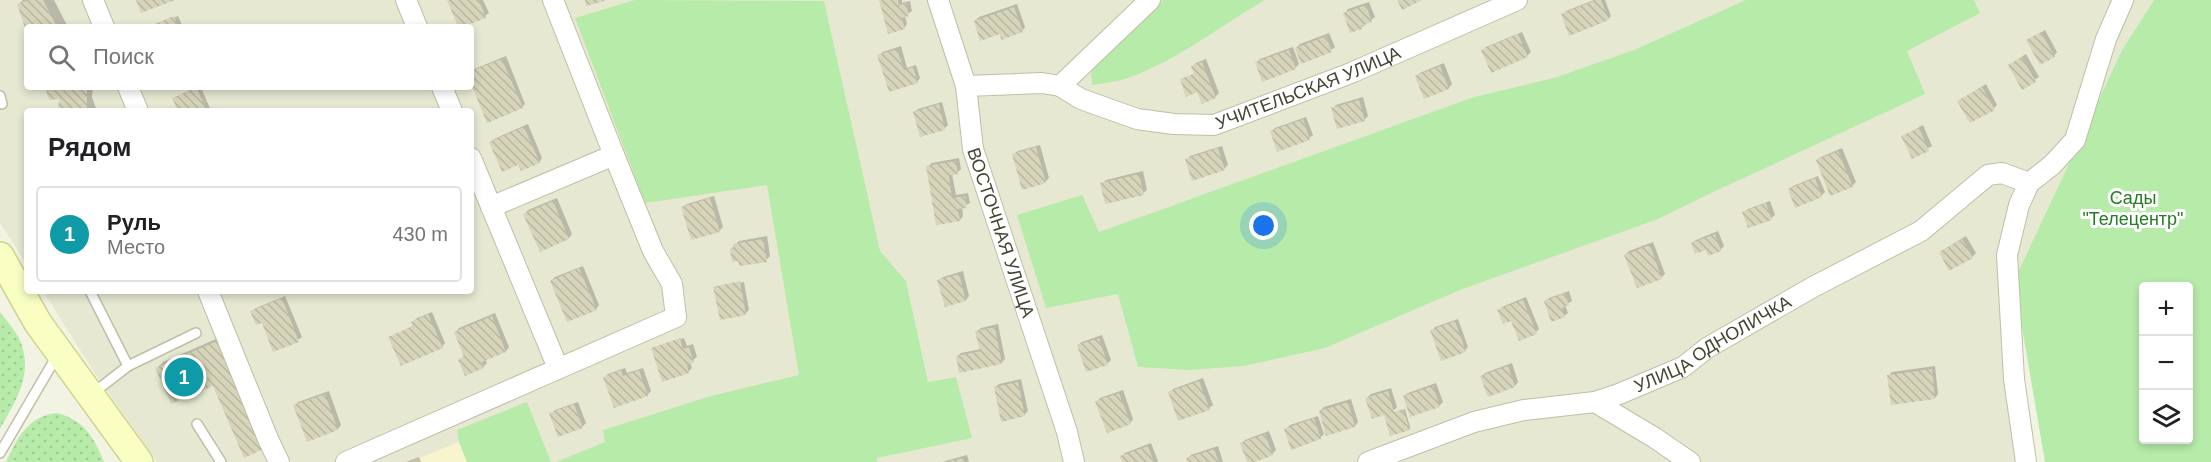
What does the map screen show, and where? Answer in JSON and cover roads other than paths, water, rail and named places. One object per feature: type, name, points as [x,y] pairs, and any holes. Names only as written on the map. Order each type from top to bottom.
[{"type":"main road","points":[[0,256],[38,323],[139,462]]},
{"type":"street","points":[[93,0],[103,24]]},
{"type":"street","points":[[406,0],[416,24]]},
{"type":"street","points":[[346,462],[676,317],[672,284],[653,251],[553,0]]},
{"type":"street","name":"ВОСТОЧНАЯ УЛИЦА","points":[[938,0],[966,86],[973,149],[1067,432],[1074,462]]},
{"type":"street","points":[[1060,86],[1150,0]]},
{"type":"street","name":"УЧИТЕЛЬСКАЯ УЛИЦА","points":[[966,86],[1042,83],[1060,86],[1081,99],[1137,119],[1174,124],[1214,124],[1351,73],[1516,0]]},
{"type":"street","points":[[2026,462],[2014,379],[2007,255],[2019,205],[2029,183],[2058,159],[2075,140],[2106,39],[2122,0]]},
{"type":"street","points":[[129,90],[137,108]]},
{"type":"street","points":[[443,90],[451,108]]},
{"type":"street","points":[[491,207],[614,155]]},
{"type":"street","points":[[474,165],[558,368]]},
{"type":"street","name":"УЛИЦА ОДНОЛИЧКА","points":[[1368,462],[1474,422],[1524,410],[1595,402],[1683,367],[1707,348],[1813,287],[1921,231],[1988,175],[2002,173],[2029,183]]},
{"type":"street","points":[[209,294],[279,462]]},
{"type":"street","points":[[1595,402],[1656,438],[1690,462]]},
{"type":"lane","points":[[92,294],[128,366]]},
{"type":"lane","points":[[90,395],[128,366],[196,333]]},
{"type":"lane","points":[[0,453],[59,352]]},
{"type":"lane","points":[[197,424],[221,462]]},
{"type":"place","name":"Руль","points":[[184,377]]},
{"type":"park label","name":"Сады \"Телецентр\"","points":[[2133,208]]}]
